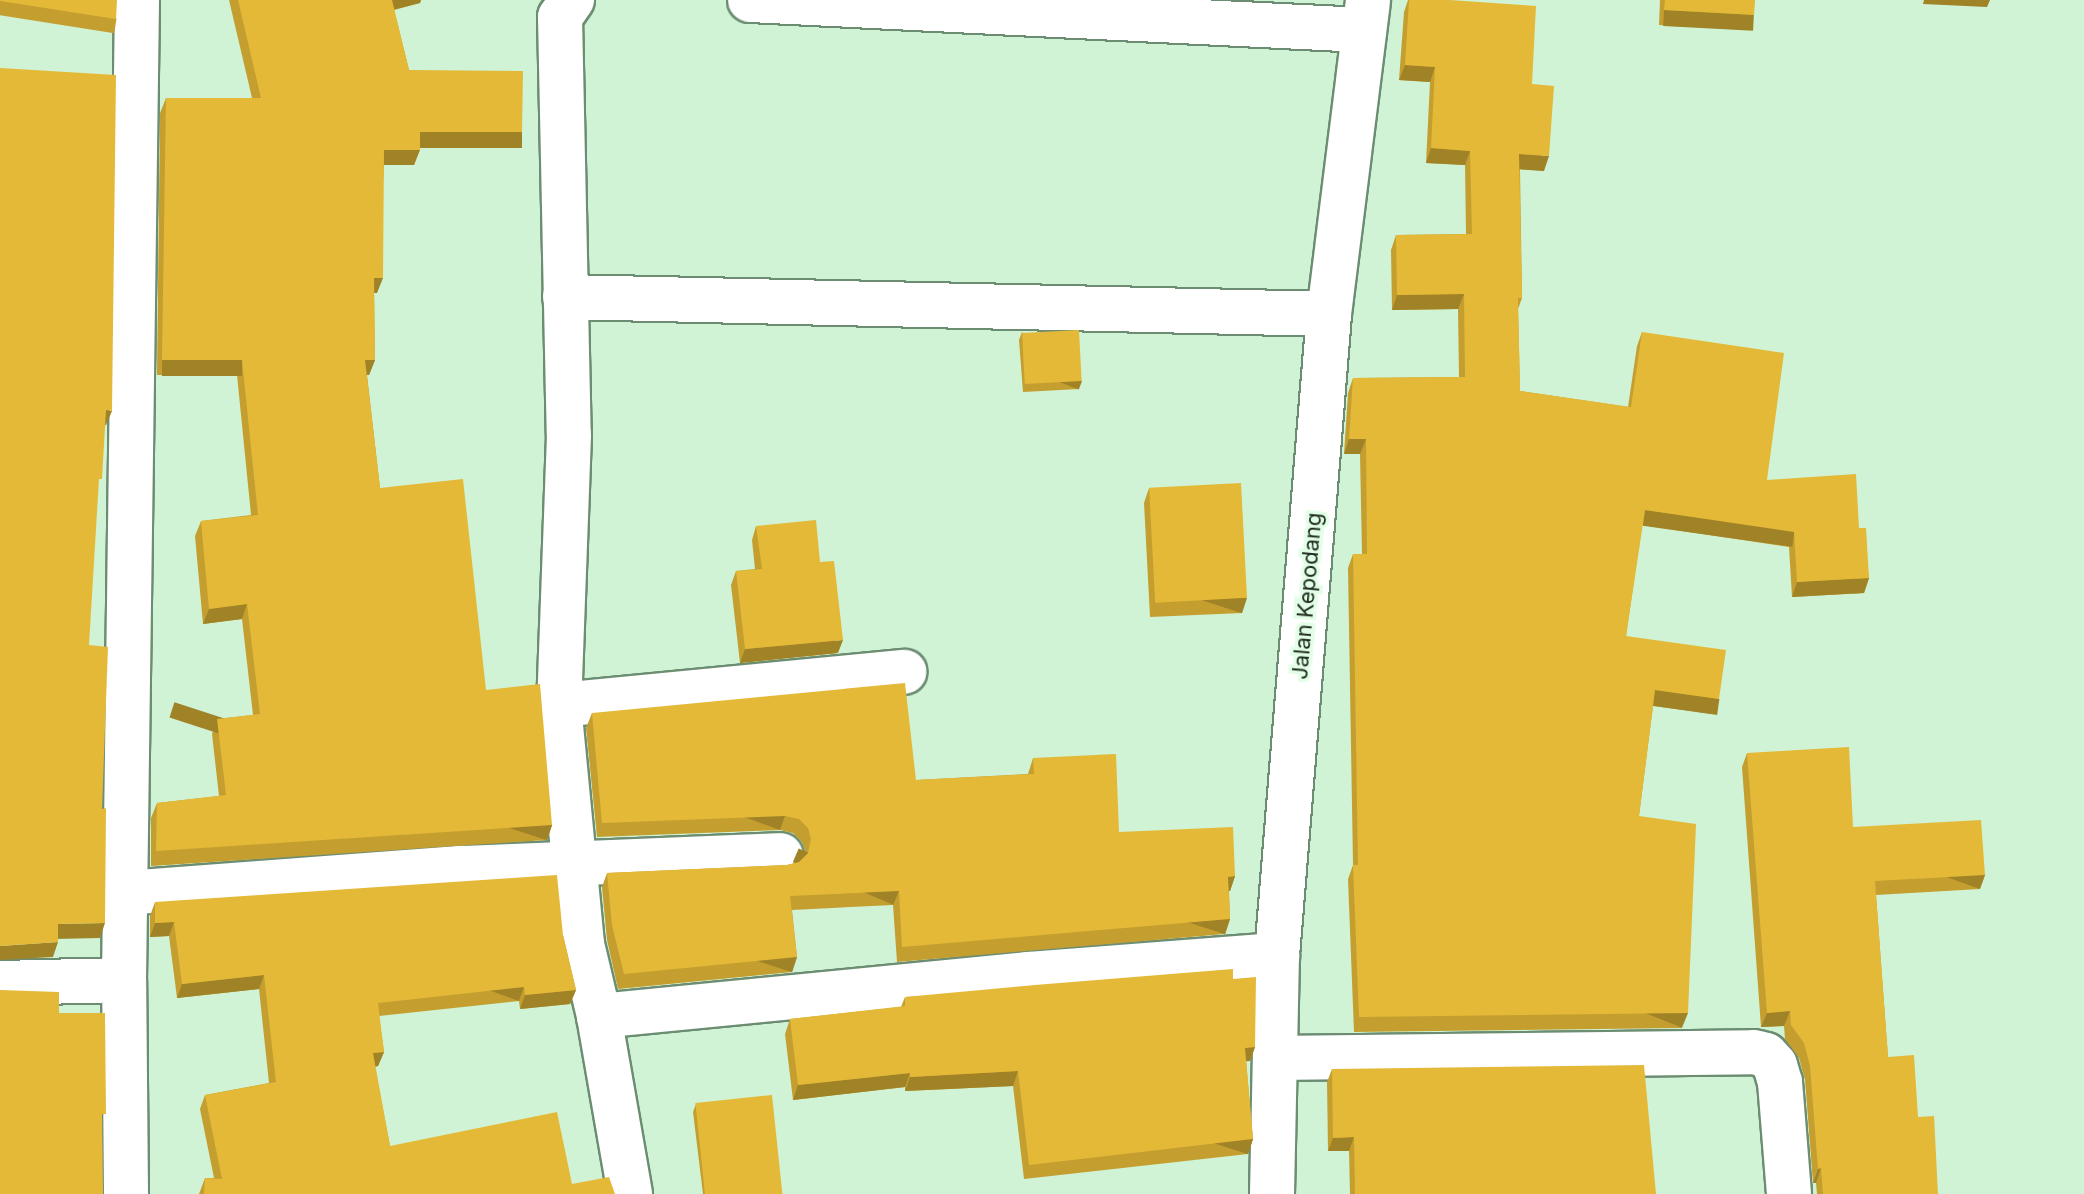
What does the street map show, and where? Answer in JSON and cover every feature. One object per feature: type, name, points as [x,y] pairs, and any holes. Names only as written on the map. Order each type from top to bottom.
[{"type":"street","points":[[126,1194],[124,980],[137,0]]},
{"type":"street","points":[[572,0],[560,17],[569,435],[559,705],[582,944],[599,1016],[630,1194]]},
{"type":"street","points":[[750,0],[1366,15]]},
{"type":"street","name":"Jalan Kepodang","points":[[1272,1194],[1277,955],[1329,314],[1366,15]]},
{"type":"street","points":[[565,297],[1329,314]]},
{"type":"street","points":[[559,705],[904,672]]},
{"type":"street","points":[[125,893],[461,868],[574,866],[781,855]]},
{"type":"street","points":[[599,1016],[1028,974],[1277,955]]},
{"type":"street","points":[[0,983],[124,980]]},
{"type":"street","points":[[1275,1058],[1754,1052],[1766,1055],[1775,1065],[1780,1082],[1789,1194]]},
{"type":"building","points":[[117,0],[116,19],[0,1]]},
{"type":"building","points":[[238,0],[392,0],[409,70],[523,71],[522,132],[420,132],[420,150],[384,150],[383,278],[374,278],[375,360],[365,360],[380,488],[463,479],[486,690],[540,684],[552,825],[156,851],[157,803],[226,795],[217,719],[260,714],[247,604],[209,609],[201,521],[258,515],[242,360],[162,360],[166,98],[261,98]]},
{"type":"building","points":[[1409,0],[1536,6],[1532,84],[1554,86],[1549,156],[1519,154],[1520,391],[1631,407],[1642,332],[1784,353],[1767,480],[1856,474],[1859,528],[1866,528],[1869,578],[1797,582],[1794,532],[1645,510],[1626,636],[1726,650],[1719,699],[1655,690],[1639,816],[1696,824],[1688,1013],[1359,1017],[1353,865],[1358,865],[1353,554],[1367,554],[1366,439],[1349,439],[1353,378],[1465,377],[1464,294],[1397,295],[1396,235],[1472,234],[1470,151],[1431,148],[1435,67],[1405,65]]},
{"type":"building","points":[[1665,0],[1755,0],[1754,15],[1664,10]]},
{"type":"building","points":[[0,68],[116,75],[112,411],[106,410],[102,479],[99,479],[89,645],[108,647],[102,809],[106,808],[105,923],[58,924],[58,942],[0,946]]},
{"type":"building","points":[[1079,330],[1082,381],[1025,384],[1022,333]]},
{"type":"building","points":[[1241,483],[1247,598],[1155,603],[1149,488]]},
{"type":"building","points":[[816,520],[820,562],[834,561],[843,640],[745,649],[736,571],[762,569],[756,526]]},
{"type":"building","points":[[905,683],[916,780],[1034,774],[1033,758],[1116,754],[1119,832],[1233,827],[1235,876],[1228,877],[1230,919],[902,947],[899,891],[790,896],[797,957],[624,974],[612,925],[607,873],[787,865],[799,862],[808,853],[811,839],[808,828],[799,819],[785,816],[602,823],[592,713]]},
{"type":"building","points":[[1849,747],[1853,827],[1981,820],[1985,875],[1875,881],[1888,1057],[1914,1055],[1918,1117],[1934,1116],[1938,1194],[1823,1194],[1821,1168],[1818,1169],[1810,1066],[1804,1043],[1791,1025],[1790,1011],[1767,1013],[1747,753]]},
{"type":"building","points":[[557,875],[563,935],[576,990],[525,995],[524,987],[378,1003],[384,1052],[373,1053],[390,1146],[557,1112],[572,1184],[609,1177],[615,1194],[204,1194],[205,1178],[222,1179],[205,1095],[276,1082],[264,975],[182,984],[174,922],[155,923],[155,902]]},
{"type":"building","points":[[1233,969],[1233,979],[1256,977],[1255,1047],[1245,1048],[1253,1139],[1029,1165],[1018,1071],[910,1077],[910,1073],[798,1085],[790,1019],[905,1006],[905,997]]},
{"type":"building","points":[[0,990],[59,992],[59,1013],[105,1013],[103,1194],[0,1194]]},
{"type":"building","points":[[1644,1065],[1656,1194],[1355,1194],[1354,1137],[1333,1138],[1332,1069]]},
{"type":"building","points":[[772,1095],[782,1194],[705,1194],[695,1103]]}]
